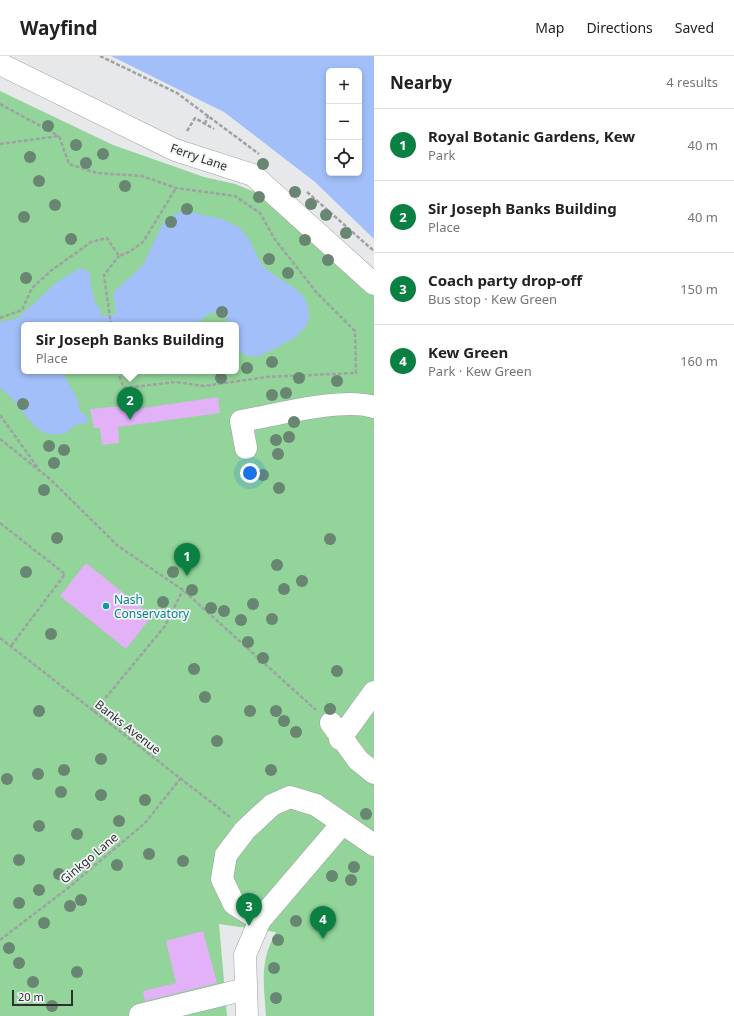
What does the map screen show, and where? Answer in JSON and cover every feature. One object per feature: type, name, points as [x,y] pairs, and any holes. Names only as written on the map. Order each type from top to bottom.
[{"type":"street","name":"Ferry Lane","points":[[0,64],[175,150],[253,175],[374,284]]},
{"type":"street","points":[[246,448],[241,421],[335,405],[364,404],[374,407]]},
{"type":"street","points":[[374,692],[336,731],[358,760],[374,773]]},
{"type":"street","points":[[260,920],[234,904],[222,879],[226,855],[245,830],[272,805],[290,797],[316,805],[374,845]]},
{"type":"street","points":[[247,1016],[245,955],[260,920],[342,824]]},
{"type":"street","points":[[140,1015],[246,989]]},
{"type":"path","points":[[100,56],[177,93],[262,156]]},
{"type":"path","points":[[0,104],[59,136],[69,164],[97,173],[142,176],[176,188],[235,196],[260,213],[274,238],[316,292],[355,331],[356,374],[267,378],[204,386],[176,382],[124,388],[118,374]]},
{"type":"path","points":[[205,124],[208,115]]},
{"type":"path","points":[[196,118],[214,129]]},
{"type":"path","points":[[0,144],[59,136]]},
{"type":"path","points":[[111,322],[104,275],[119,256],[143,242],[176,188]]},
{"type":"path","points":[[302,188],[374,251]]},
{"type":"path","points":[[0,318],[22,310],[32,288],[52,270],[91,242],[107,238],[119,256]]},
{"type":"path","points":[[0,415],[41,472]]},
{"type":"path","points":[[0,439],[41,472],[118,546],[183,590],[336,731]]},
{"type":"path","points":[[0,523],[65,574],[11,646]]},
{"type":"path","points":[[94,712],[165,626],[183,590]]},
{"type":"path","name":"Banks Avenue","points":[[0,638],[245,830]]},
{"type":"path","name":"Ginkgo Lane","points":[[0,940],[68,888],[145,823],[180,780]]},
{"type":"green space","points":[[0,91],[113,145],[204,177],[235,184],[257,193],[374,296],[374,1016],[266,1016],[264,983],[265,963],[267,953],[276,932],[219,924],[227,1016],[0,1016]]},
{"type":"water","points":[[111,56],[374,56],[374,239],[315,182],[224,112]]},
{"type":"water","points":[[190,212],[222,219],[239,227],[248,238],[261,263],[268,271],[296,289],[304,297],[308,307],[309,317],[306,327],[293,339],[260,356],[252,356],[241,353],[239,349],[239,322],[229,322],[219,313],[210,314],[199,322],[21,322],[21,374],[64,374],[78,400],[80,411],[87,416],[88,423],[76,425],[68,432],[56,434],[46,433],[37,428],[9,395],[0,388],[0,322],[18,318],[56,283],[78,269],[84,269],[90,273],[91,287],[96,305],[100,307],[101,316],[116,314],[113,293],[143,265],[164,221],[177,213]]},
{"type":"building","points":[[218,397],[220,413],[118,427],[119,443],[102,445],[100,428],[94,428],[90,409],[122,406],[123,411]]},
{"type":"building","name":"Nash Conservatory","points":[[86,563],[152,616],[126,649],[60,596]]},
{"type":"building","points":[[203,931],[217,983],[145,1001],[143,991],[176,983],[166,941]]},
{"type":"place","name":"Sir Joseph Banks Building","points":[[130,420]]},
{"type":"place","name":"Royal Botanic Gardens, Kew","points":[[187,576]]},
{"type":"place","name":"Nash Conservatory","points":[[106,606]]},
{"type":"place","name":"Coach party drop-off","points":[[249,926]]},
{"type":"place","name":"Kew Green","points":[[323,939]]}]
